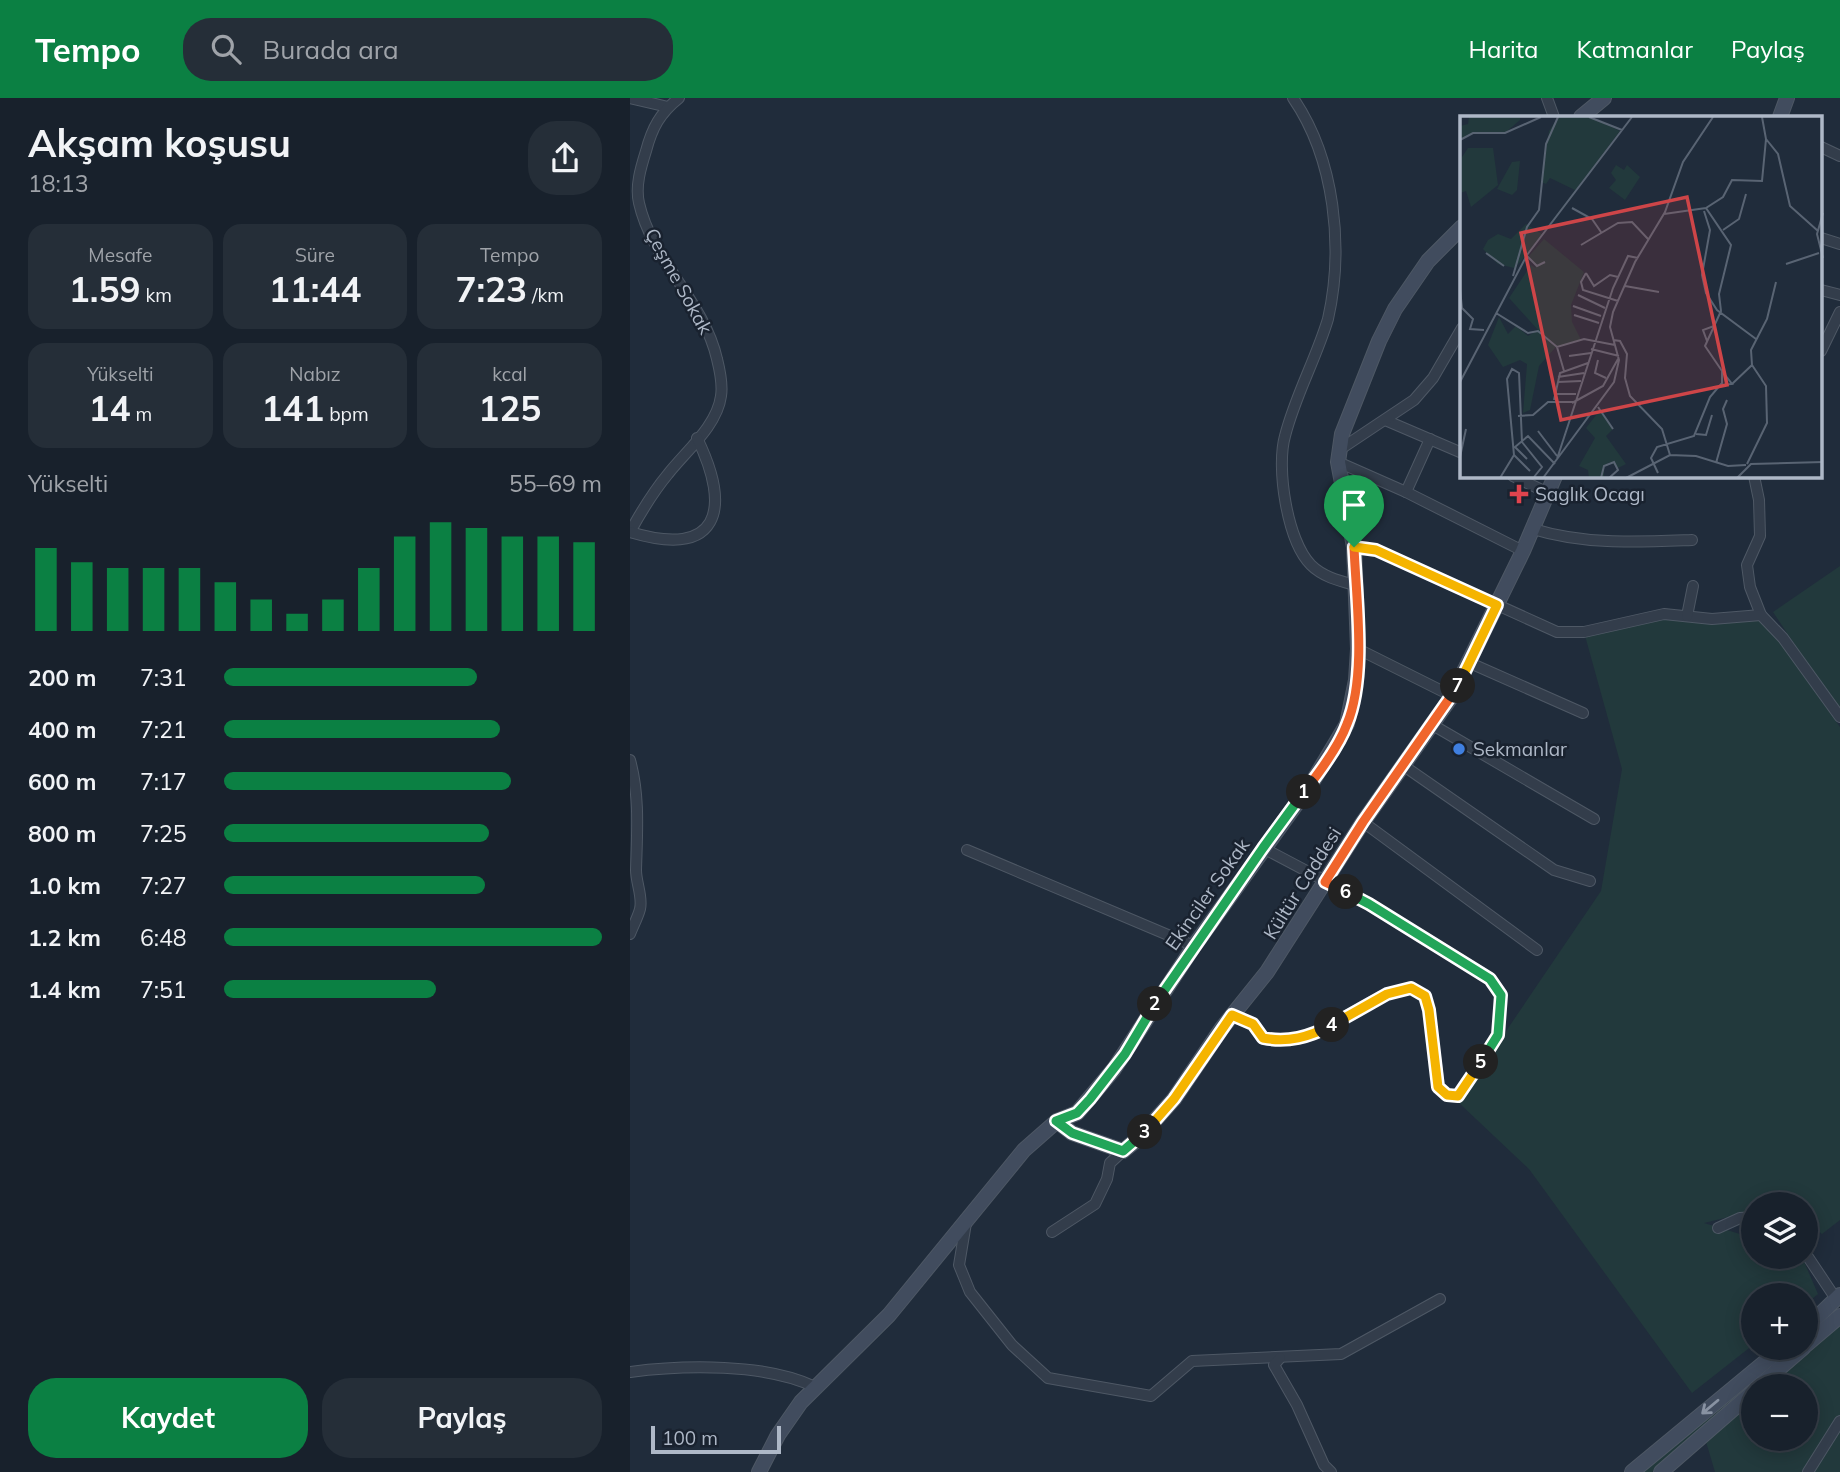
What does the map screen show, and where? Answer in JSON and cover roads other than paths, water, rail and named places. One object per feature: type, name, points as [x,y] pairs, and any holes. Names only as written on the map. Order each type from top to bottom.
[{"type":"street","points":[[630,98],[668,107]]},
{"type":"street","name":"Çeşme Sokak","points":[[630,532],[652,495],[718,408],[722,394],[713,343],[695,305],[653,239],[638,202],[639,177],[649,139],[660,115],[679,98]]},
{"type":"street","points":[[1293,98],[1309,126],[1322,163],[1330,197],[1336,249],[1328,319],[1321,344],[1284,437],[1281,468],[1284,498],[1291,523],[1311,565],[1335,580],[1355,585]]},
{"type":"street","points":[[1546,98],[1554,116]]},
{"type":"street","points":[[1582,116],[1604,98]]},
{"type":"street","points":[[1780,116],[1787,98]]},
{"type":"street","points":[[1822,147],[1840,156]]},
{"type":"street","points":[[630,192],[638,202]]},
{"type":"street","points":[[1338,456],[1342,434],[1360,385],[1395,309],[1428,261],[1460,229]]},
{"type":"street","points":[[1822,238],[1840,244]]},
{"type":"street","points":[[1822,290],[1840,295]]},
{"type":"street","points":[[1822,349],[1840,312]]},
{"type":"street","points":[[1338,456],[1414,400],[1433,378],[1460,332]]},
{"type":"street","points":[[1385,419],[1460,452]]},
{"type":"street","points":[[630,532],[654,539],[675,541],[696,534],[709,522],[716,505],[714,480],[697,438]]},
{"type":"street","points":[[1406,492],[1430,439]]},
{"type":"street","points":[[1338,456],[1523,551]]},
{"type":"street","name":"Ekinciler Sokak","points":[[759,1472],[778,1435],[814,1387],[889,1315],[1024,1150],[1056,1121],[1077,1113],[1114,1069],[1194,946],[1313,781],[1347,724],[1356,680],[1358,649],[1354,547],[1338,456]]},
{"type":"street","points":[[1517,478],[1548,493]]},
{"type":"street","name":"Kültür Caddesi","points":[[1123,1151],[1139,1138],[1174,1099],[1232,1015],[1267,972],[1363,822],[1452,696],[1523,551],[1554,478]]},
{"type":"street","points":[[1754,478],[1759,500],[1760,536],[1747,565],[1749,586],[1761,615],[1783,638],[1840,717]]},
{"type":"street","points":[[1533,529],[1561,538],[1617,542],[1692,540]]},
{"type":"street","points":[[1354,547],[1376,550],[1557,632],[1584,632],[1664,614],[1712,619],[1761,615]]},
{"type":"street","points":[[1687,616],[1693,586]]},
{"type":"street","points":[[1358,649],[1452,696]]},
{"type":"street","points":[[1470,663],[1583,713]]},
{"type":"street","points":[[1431,724],[1594,819]]},
{"type":"street","points":[[630,760],[638,803],[636,872],[641,900],[630,934]]},
{"type":"street","points":[[1404,766],[1553,870],[1590,881]]},
{"type":"street","points":[[1363,822],[1537,950]]},
{"type":"street","points":[[1232,1015],[1253,1024],[1263,1038],[1282,1042],[1320,1031],[1387,994],[1411,988],[1425,996],[1429,1010],[1438,1087],[1447,1095],[1458,1096],[1498,1035],[1501,995],[1490,979],[1369,904],[1263,848]]},
{"type":"street","points":[[967,849],[1194,946]]},
{"type":"street","points":[[1052,1232],[1095,1204],[1107,1179],[1110,1163],[1123,1151],[1072,1133],[1056,1121]]},
{"type":"street","points":[[1718,1228],[1741,1218]]},
{"type":"street","points":[[966,1220],[959,1265],[970,1292],[1012,1345],[1048,1378],[1151,1396],[1192,1361],[1341,1354],[1440,1299]]},
{"type":"street","points":[[1817,1269],[1838,1297],[1818,1316]]},
{"type":"street","points":[[1818,1335],[1840,1316]]},
{"type":"street","points":[[1280,1358],[1274,1365],[1297,1405],[1324,1465],[1331,1472]]},
{"type":"street","points":[[1632,1472],[1767,1360]]},
{"type":"street","points":[[1773,1374],[1789,1360]]},
{"type":"street","points":[[630,1372],[677,1368],[733,1370],[782,1376],[814,1387]]},
{"type":"street","points":[[1661,1472],[1741,1402]]},
{"type":"street","points":[[1808,1472],[1840,1420]]},
{"type":"place","name":"Saglık Ocagı","points":[[1519,494]]},
{"type":"place","name":"Sekmanlar","points":[[1459,749]]}]
